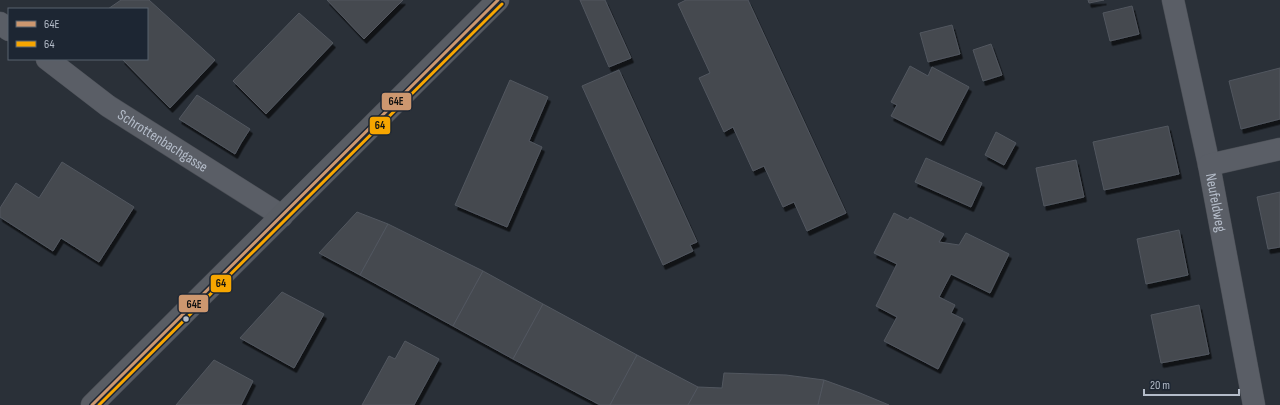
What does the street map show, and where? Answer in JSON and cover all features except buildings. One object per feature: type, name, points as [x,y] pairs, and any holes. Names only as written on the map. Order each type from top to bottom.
[{"type":"main road","points":[[92,405],[498,0]]},
{"type":"street","name":"Neufeldweg","points":[[1173,0],[1209,165],[1254,405]]},
{"type":"street","points":[[0,23],[8,29]]},
{"type":"street","name":"Schrottenbachgasse","points":[[48,60],[108,106],[282,216]]},
{"type":"street","points":[[1209,165],[1280,149]]},
{"type":"transit line","name":"64E","points":[[92,405],[498,0]]},
{"type":"transit line","name":"64","points":[[99,405],[502,4]]}]
